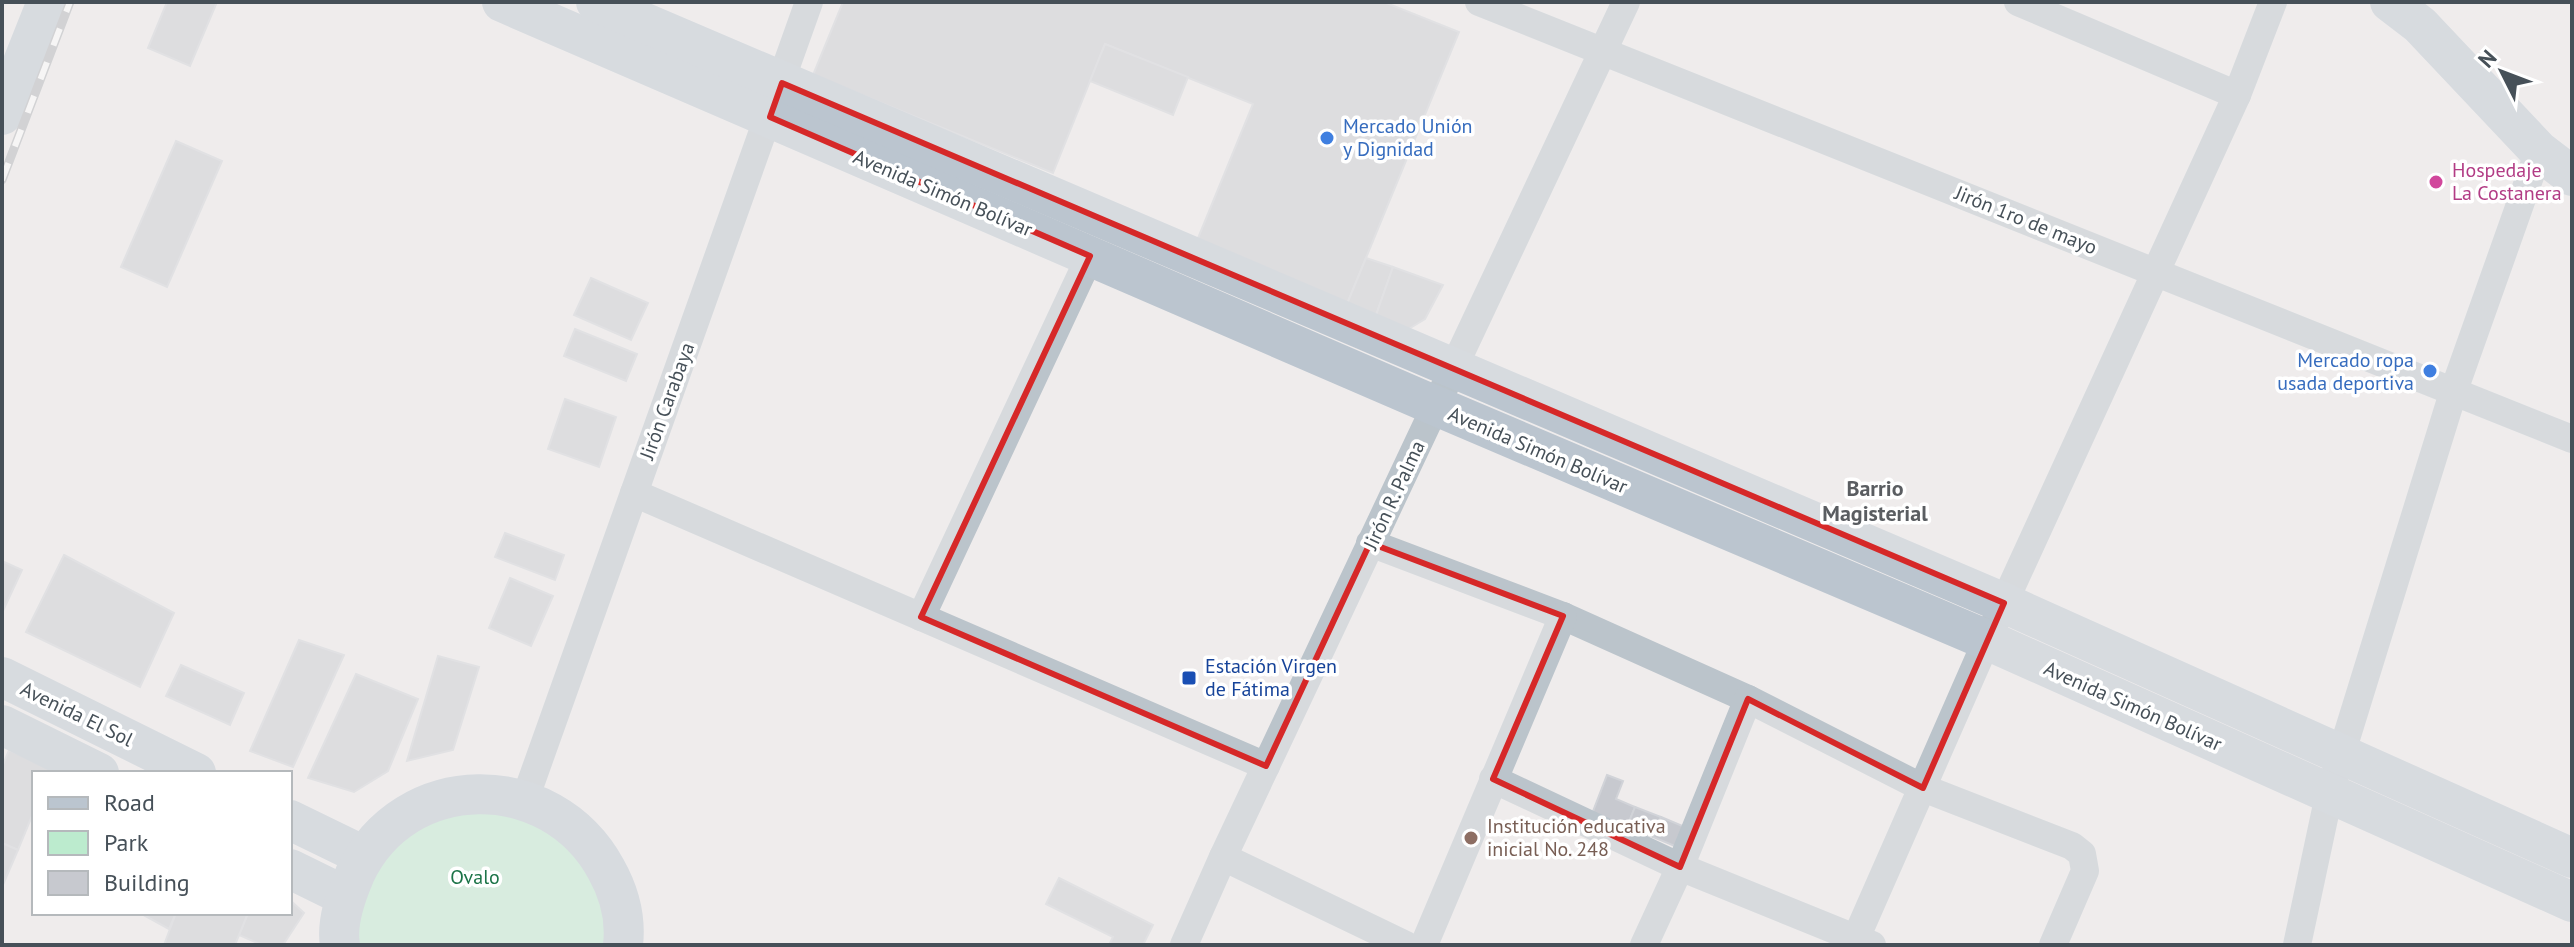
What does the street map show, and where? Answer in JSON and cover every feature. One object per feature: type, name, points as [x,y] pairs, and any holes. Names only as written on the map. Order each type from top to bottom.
[{"type":"street","points":[[2,115],[47,2]]},
{"type":"street","name":"Avenida Simón Bolívar","points":[[502,2],[776,100],[1454,368],[2004,603],[2572,858]]},
{"type":"street","name":"Avenida Simón Bolívar","points":[[596,2],[776,100],[1090,256],[1987,640],[2572,902]]},
{"type":"street","name":"Jirón Carabaya","points":[[525,799],[809,2]]},
{"type":"street","name":"Jirón 1ro de mayo","points":[[1479,2],[2572,439]]},
{"type":"street","name":"Jirón R. Palma","points":[[1184,945],[1626,2]]},
{"type":"street","points":[[2018,2],[2237,95]]},
{"type":"street","points":[[1493,779],[1680,867],[1861,943],[1987,640],[2237,95],[2273,2]]},
{"type":"street","points":[[2409,10],[2539,151],[2572,176]]},
{"type":"street","points":[[2297,945],[2329,795],[2341,755],[2453,393],[2539,151]]},
{"type":"street","points":[[921,617],[1090,256]]},
{"type":"street","points":[[634,493],[1266,766]]},
{"type":"street","points":[[1370,543],[1563,616],[1748,699],[1923,788],[2072,846],[2082,854],[2085,871],[2053,945]]},
{"type":"street","points":[[1424,945],[1563,616]]},
{"type":"street","name":"Avenida El Sol","points":[[2,677],[192,771]]},
{"type":"street","points":[[1644,945],[1680,867],[1748,699]]},
{"type":"street","points":[[2,725],[95,771]]},
{"type":"street","points":[[340,945],[345,896],[364,856],[395,823],[435,801],[480,793],[525,799],[565,819],[596,849],[617,887],[625,930],[623,945]]},
{"type":"street","points":[[292,821],[364,856]]},
{"type":"street","points":[[1223,857],[1406,945]]},
{"type":"street","points":[[292,870],[345,896]]},
{"type":"highlighted area","points":[[782,83],[2004,603],[1923,788],[1748,699],[1680,867],[1493,779],[1563,616],[1370,543],[1266,766],[921,617],[1090,256],[770,117]]},
{"type":"green space","name":"Ovalo","points":[[501,809],[567,840],[604,897],[607,945],[357,945],[363,887],[385,852],[440,813]]},
{"type":"building","points":[[167,2],[217,2],[190,66],[148,48]]},
{"type":"building","name":"Mercado Unión y Dignidad","points":[[843,2],[1384,2],[1459,32],[1347,304],[1196,243],[1253,104],[1105,44],[1053,173],[813,75]]},
{"type":"building","points":[[1105,44],[1188,77],[1173,115],[1090,81]]},
{"type":"building","points":[[176,141],[222,161],[167,287],[121,267]]},
{"type":"building","points":[[1366,258],[1393,267],[1375,318],[1347,304]]},
{"type":"building","points":[[1393,267],[1443,285],[1425,319],[1407,330],[1375,318]]},
{"type":"building","points":[[591,278],[648,303],[631,340],[574,315]]},
{"type":"building","points":[[575,329],[637,354],[626,381],[564,356]]},
{"type":"building","points":[[565,399],[616,417],[599,467],[548,449]]},
{"type":"building","points":[[505,533],[564,555],[555,580],[495,557]]},
{"type":"building","points":[[64,555],[174,613],[140,687],[26,632]]},
{"type":"building","points":[[2,561],[22,570],[2,613]]},
{"type":"building","points":[[510,578],[553,596],[531,646],[489,628]]},
{"type":"building","points":[[299,640],[344,655],[293,767],[250,751]]},
{"type":"building","points":[[438,656],[479,667],[453,750],[407,761]]},
{"type":"building","points":[[181,665],[244,693],[230,725],[166,696]]},
{"type":"building","points":[[356,674],[418,699],[388,771],[354,792],[308,778]]},
{"type":"building","points":[[9,750],[53,768],[51,771],[32,771],[32,816],[18,850],[2,843],[2,767]]},
{"type":"building","points":[[1607,775],[1623,781],[1616,799],[1635,807],[1627,827],[1592,814]]},
{"type":"building","points":[[1635,807],[1661,817],[1653,837],[1627,827]]},
{"type":"building","points":[[1661,817],[1685,827],[1677,847],[1653,837]]},
{"type":"building","points":[[2,843],[18,850],[2,887]]},
{"type":"building","points":[[1059,878],[1153,925],[1143,945],[1109,945],[1113,937],[1046,904]]},
{"type":"building","points":[[292,902],[304,913],[283,945],[262,945],[239,935],[247,915],[292,915]]},
{"type":"building","points":[[144,915],[175,915],[169,929]]},
{"type":"building","points":[[175,915],[247,915],[235,945],[164,945]]},
{"type":"railway","points":[[2,180],[70,2]]},
{"type":"place","name":"Mercado Unión y Dignidad","points":[[1327,138]]},
{"type":"place","name":"Hospedaje La Costanera","points":[[2436,182]]},
{"type":"place","name":"Mercado ropa usada deportiva","points":[[2430,371]]},
{"type":"place","name":"Estación Virgen de Fátima","points":[[1189,678]]},
{"type":"place","name":"Institución educativa inicial No. 248","points":[[1471,838]]},
{"type":"district","name":"Barrio Magisterial","points":[[1875,500]]}]
